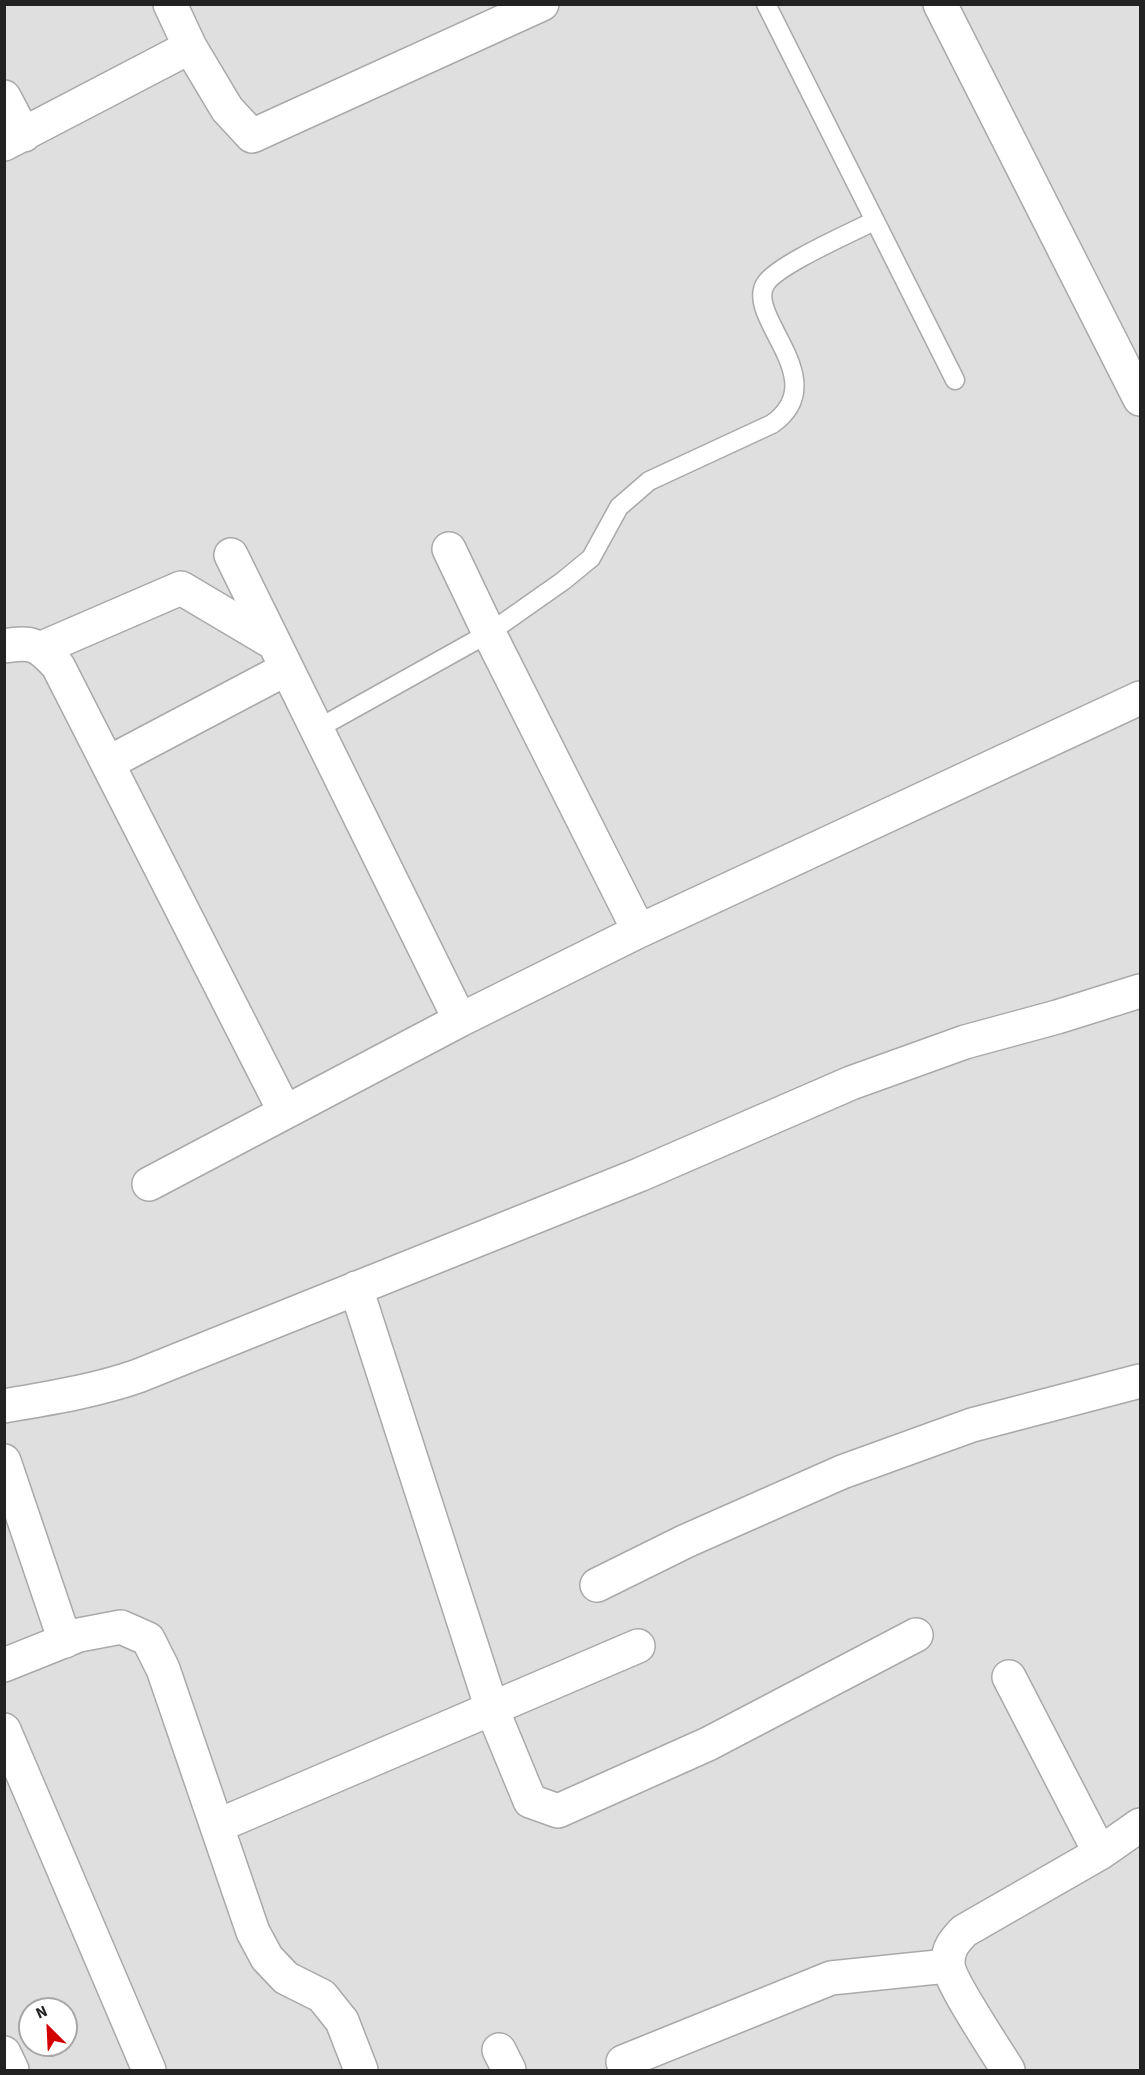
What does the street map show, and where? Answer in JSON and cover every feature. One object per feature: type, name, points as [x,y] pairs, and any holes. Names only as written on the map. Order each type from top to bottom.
[{"type":"street","points":[[170,4],[190,47],[227,110],[252,136],[542,4]]},
{"type":"street","points":[[940,4],[1140,399]]},
{"type":"street","points":[[4,97],[14,139],[190,47]]},
{"type":"street","points":[[449,549],[639,931]]},
{"type":"street","points":[[231,555],[460,1020]]},
{"type":"street","points":[[42,648],[181,588],[279,656]]},
{"type":"street","points":[[4,645],[24,642],[42,648],[58,666],[285,1112]]},
{"type":"street","points":[[108,763],[279,656]]},
{"type":"street","points":[[149,1184],[460,1020],[639,931],[1140,698]]},
{"type":"street","points":[[4,1406],[115,1384],[639,1175],[852,1083],[965,1042],[1140,991]]},
{"type":"street","points":[[356,1288],[492,1709],[530,1801],[558,1811],[708,1744],[916,1635]]},
{"type":"street","points":[[597,1585],[686,1540],[842,1472],[972,1425],[1140,1381]]},
{"type":"street","points":[[4,1461],[65,1641]]},
{"type":"street","points":[[4,1665],[79,1635],[121,1627],[148,1639],[163,1669],[253,1932],[267,1958],[286,1978],[322,1996],[342,2021],[361,2070]]},
{"type":"street","points":[[217,1826],[638,1646]]},
{"type":"street","points":[[1009,1677],[1100,1853]]},
{"type":"street","points":[[4,1730],[149,2070]]},
{"type":"street","points":[[1008,2070],[947,1966],[950,1946],[964,1931],[1100,1853],[1140,1825]]},
{"type":"street","points":[[623,2062],[831,1978],[947,1966]]},
{"type":"street","points":[[4,2053],[12,2070]]},
{"type":"lane","points":[[766,4],[955,380]]},
{"type":"lane","points":[[317,729],[489,633],[563,581],[591,558],[619,507],[649,481],[772,424],[784,416],[791,406],[795,393],[795,380],[766,311],[763,296],[765,284],[773,275],[792,263],[874,221]]},
{"type":"shaded area","points":[[5,5],[1140,5],[1140,2070],[5,2070]]}]
